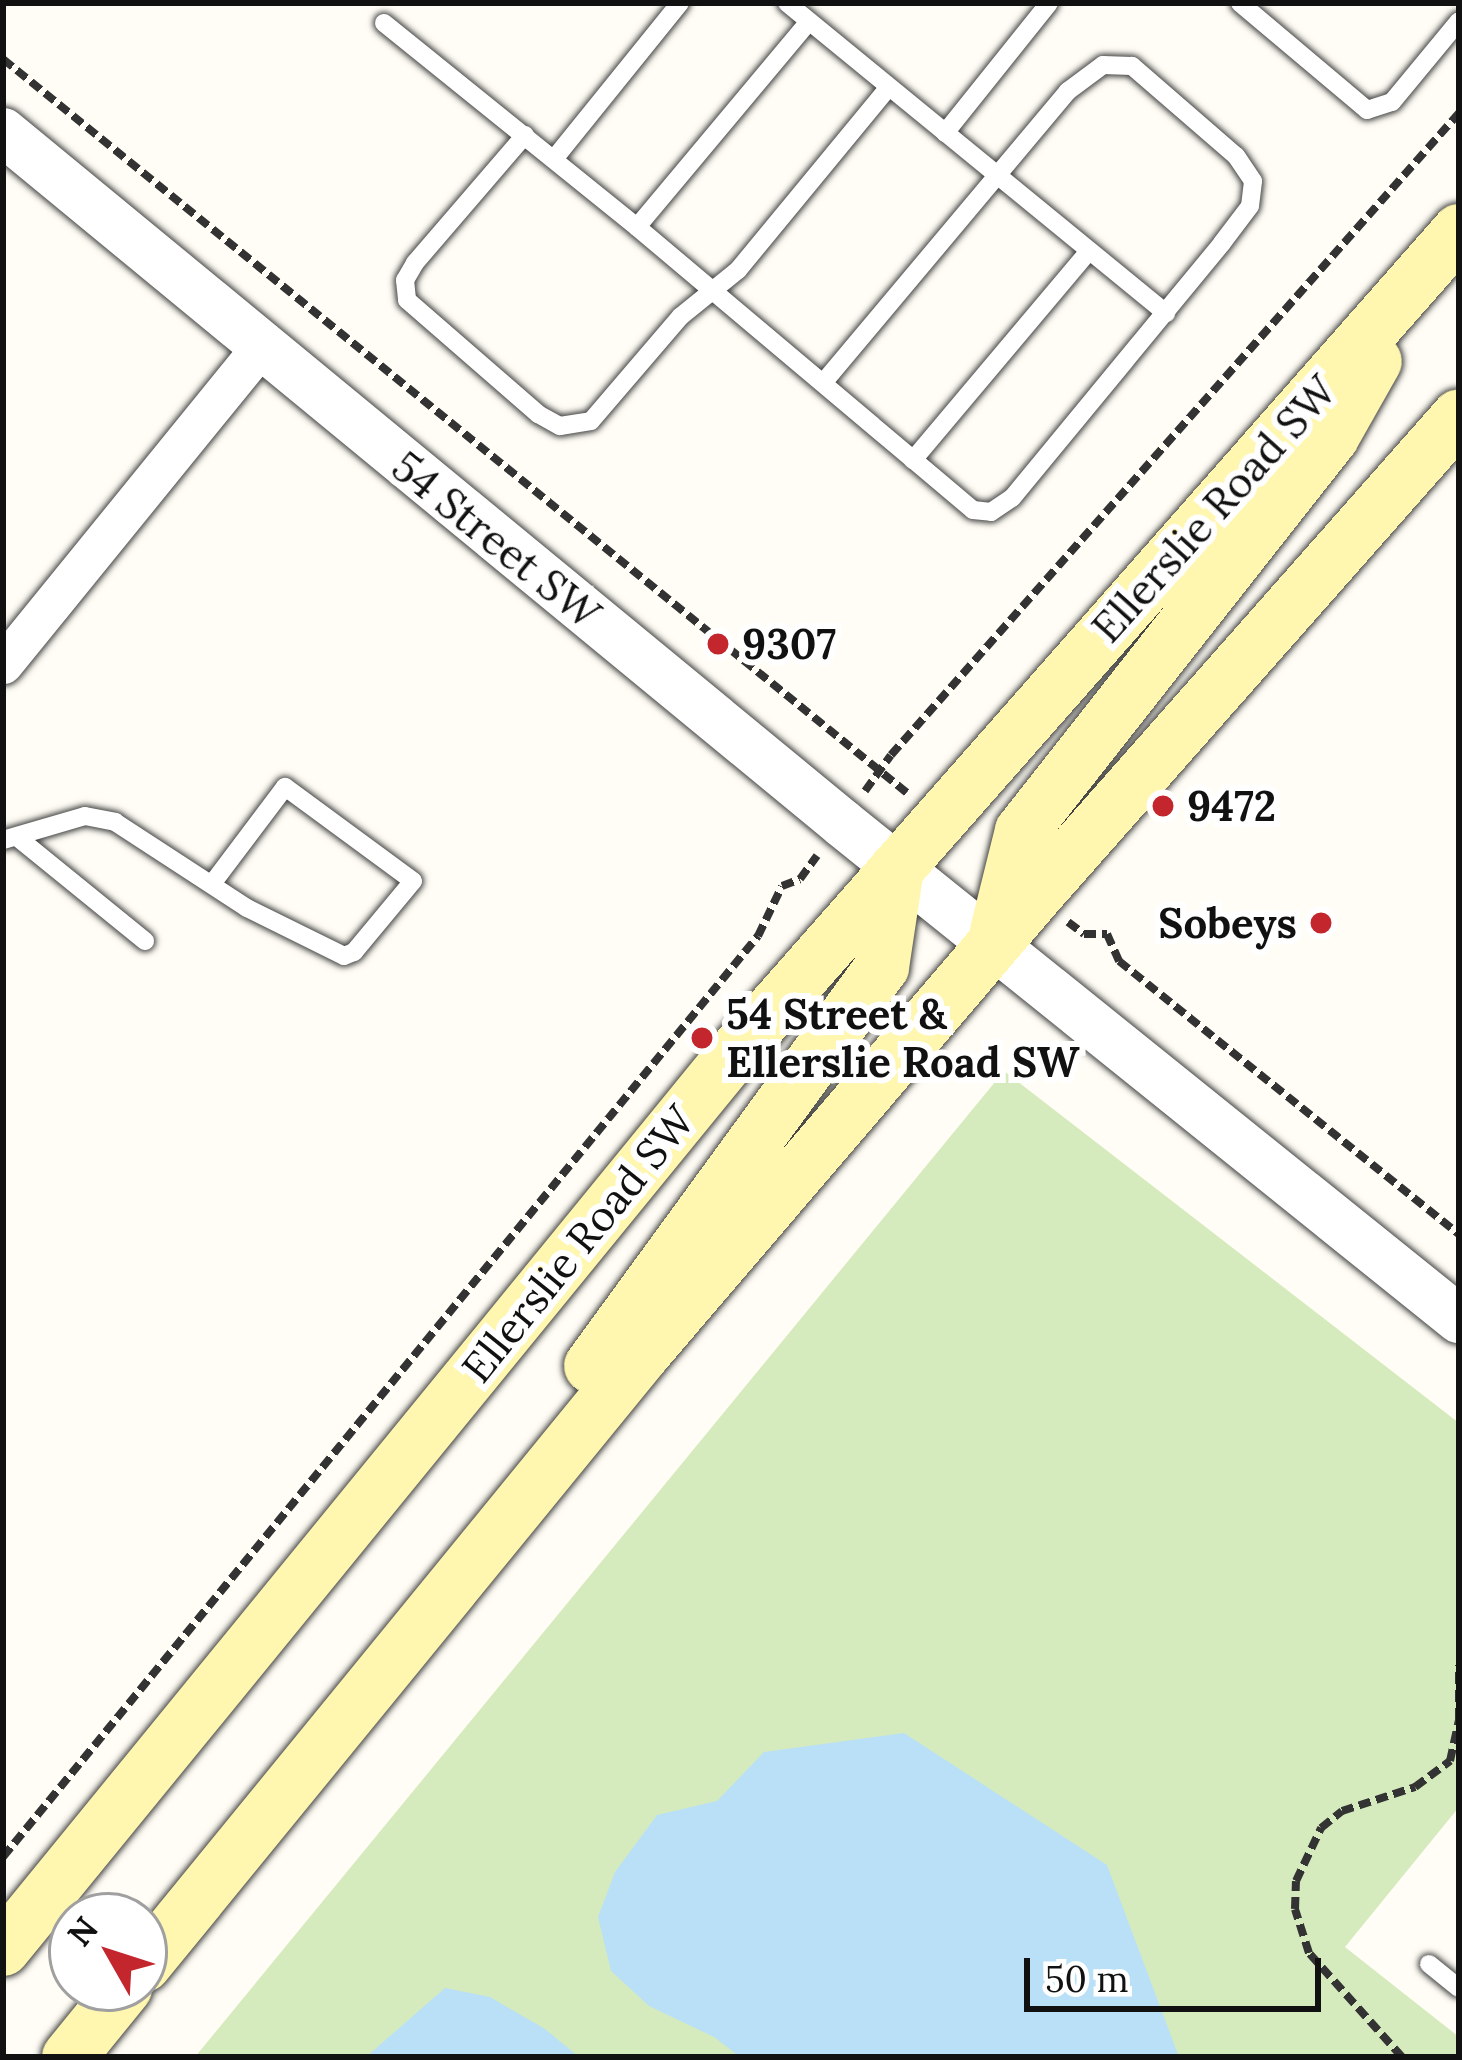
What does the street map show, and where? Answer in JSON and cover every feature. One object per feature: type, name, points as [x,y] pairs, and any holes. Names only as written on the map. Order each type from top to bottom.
[{"type":"main road","name":"Ellerslie Road SW","points":[[3,1949],[732,1056],[1445,248]]},
{"type":"main road","points":[[993,944],[1022,831],[1332,437],[1445,248]]},
{"type":"main road","points":[[168,1936],[491,1540],[993,944],[1459,416]]},
{"type":"main road","points":[[491,1540],[595,1360],[882,967],[897,868]]},
{"type":"main road","points":[[69,2057],[106,2012]]},
{"type":"street","name":"54 Street SW","points":[[3,132],[897,868],[1459,1319]]},
{"type":"street","points":[[3,664],[261,347]]},
{"type":"lane","points":[[554,159],[680,3]]},
{"type":"lane","points":[[787,3],[1166,313]]},
{"type":"lane","points":[[945,133],[1048,3]]},
{"type":"lane","points":[[1240,3],[1367,110],[1392,102],[1459,21]]},
{"type":"lane","points":[[637,226],[809,21]]},
{"type":"lane","points":[[384,23],[637,226],[913,460],[974,509],[991,512],[1012,498],[1250,206],[1253,181],[1236,156],[1132,66],[1103,65],[1068,91],[823,383]]},
{"type":"lane","points":[[525,134],[405,280],[407,300],[538,414],[560,426],[591,422],[681,316],[738,270],[889,87]]},
{"type":"lane","points":[[913,460],[1089,251]]},
{"type":"lane","points":[[10,839],[85,816],[116,823],[212,884],[344,956],[354,952],[413,881],[285,787],[212,884]]},
{"type":"lane","points":[[10,839],[145,941]]},
{"type":"lane","points":[[1429,1964],[1459,1988]]},
{"type":"path","points":[[3,58],[880,771],[1459,113]]},
{"type":"path","points":[[3,1857],[758,936],[782,886],[800,879]]},
{"type":"path","points":[[1084,934],[1107,934],[1119,961],[1459,1234]]},
{"type":"path","points":[[1402,2057],[1309,1953],[1294,1910],[1297,1881],[1321,1828],[1342,1811],[1414,1787],[1450,1761],[1459,1720],[1459,1665]]},
{"type":"green space","points":[[1004,1071],[1459,1423],[1459,1807],[1345,1947],[1459,2037],[1459,2057],[195,2057]]},
{"type":"water","points":[[904,1733],[1107,1865],[1179,2057],[740,2057],[714,2037],[649,2006],[611,1971],[598,1917],[615,1872],[657,1815],[717,1801],[764,1752]]},
{"type":"water","points":[[445,1988],[490,1997],[545,2029],[579,2057],[366,2057]]},
{"type":"place","name":"9307","points":[[718,644]]},
{"type":"place","name":"9472","points":[[1163,806]]},
{"type":"place","name":"Sobeys","points":[[1321,923]]},
{"type":"place","name":"54 Street & Ellerslie Road SW","points":[[702,1038]]}]
